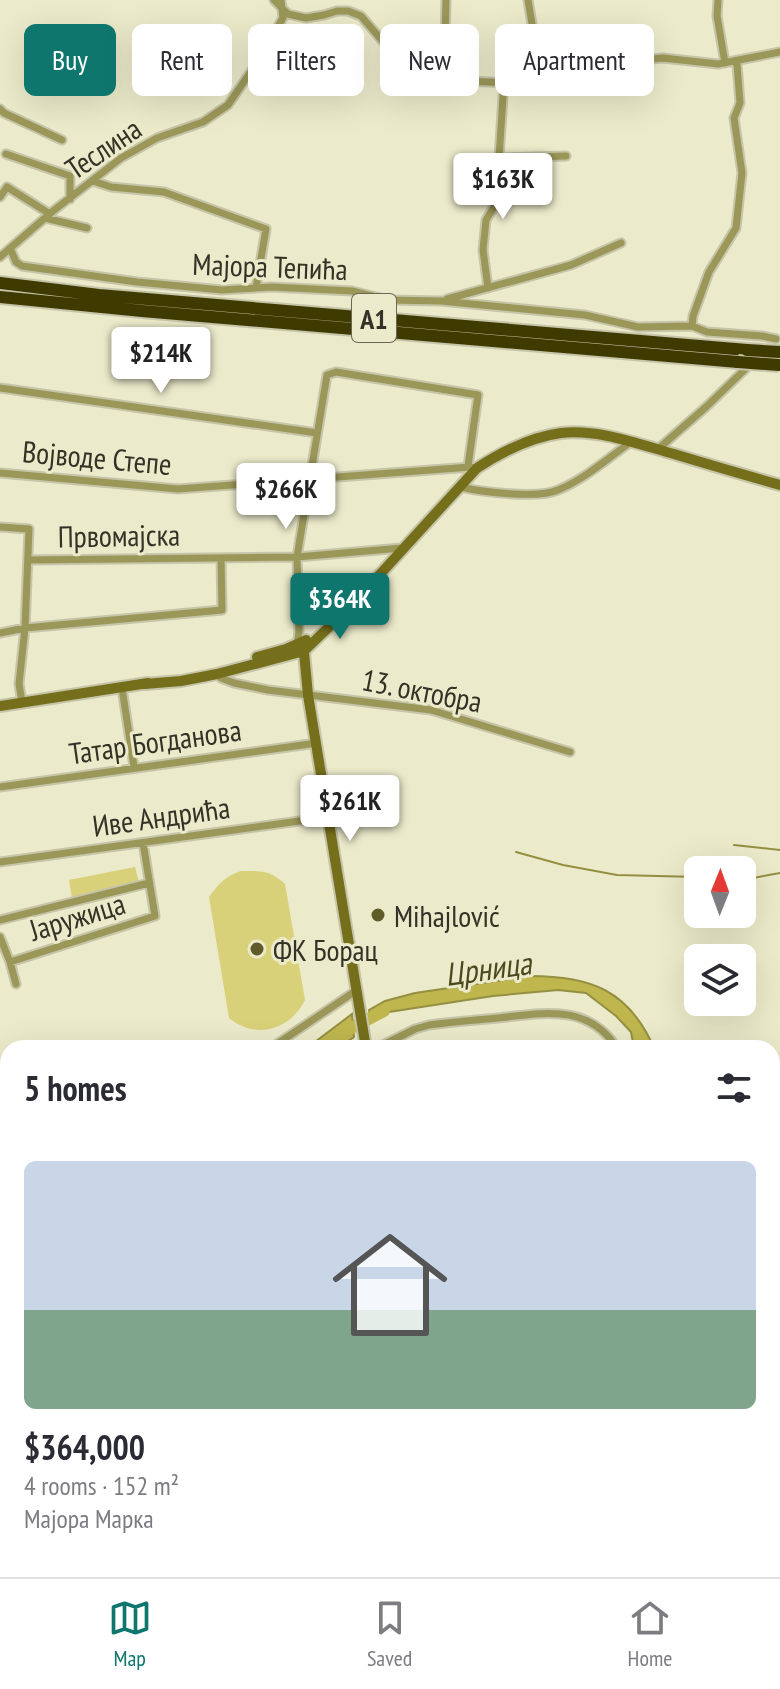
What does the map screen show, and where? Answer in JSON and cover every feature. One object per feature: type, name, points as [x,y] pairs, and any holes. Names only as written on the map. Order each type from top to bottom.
[{"type":"highway","name":"A1","points":[[0,283],[109,296],[779,351]]},
{"type":"highway","name":"A1","points":[[0,297],[738,362],[779,351]]},
{"type":"street","points":[[274,0],[281,3],[288,14],[306,18],[348,11],[361,16],[380,38]]},
{"type":"street","points":[[445,24],[446,0]]},
{"type":"street","points":[[528,0],[532,24]]},
{"type":"street","points":[[718,0],[717,16],[725,63]]},
{"type":"street","name":"Теслина","points":[[0,257],[121,158],[157,138],[203,122],[228,105],[283,18],[281,3]]},
{"type":"street","points":[[654,59],[718,64],[780,52]]},
{"type":"street","points":[[692,326],[709,272],[736,228],[742,173],[734,118],[740,103],[737,64],[734,61]]},
{"type":"street","points":[[488,288],[483,258],[486,220],[494,207],[503,96]]},
{"type":"street","points":[[0,109],[62,140]]},
{"type":"street","points":[[6,154],[70,176],[70,199]]},
{"type":"street","points":[[499,158],[566,156]]},
{"type":"street","points":[[93,181],[111,187],[164,192],[266,229],[256,288]]},
{"type":"street","points":[[0,197],[7,187],[48,216],[87,228]]},
{"type":"street","points":[[441,301],[571,265],[621,243]]},
{"type":"street","name":"Мајора Тепића","points":[[10,248],[16,262],[22,266],[137,282],[222,290],[352,291],[388,300],[441,301],[585,315],[638,327],[692,326],[707,332],[762,336],[779,351]]},
{"type":"street","points":[[658,449],[706,407],[779,351]]},
{"type":"street","points":[[145,684],[217,674],[300,644],[352,605],[460,487],[473,467],[478,395],[331,372],[327,375],[317,433],[297,557],[300,644],[367,1040]]},
{"type":"street","points":[[0,388],[317,433]]},
{"type":"street","points":[[473,467],[514,446],[548,435],[577,432],[658,449],[780,485]]},
{"type":"street","points":[[460,487],[485,492],[553,492],[584,475],[631,442]]},
{"type":"street","name":"Војводе Степе","points":[[0,473],[178,489],[473,467]]},
{"type":"street","name":"Првомајска","points":[[0,527],[29,529],[28,560],[297,557],[402,548]]},
{"type":"street","points":[[0,633],[222,610],[221,558]]},
{"type":"street","points":[[22,702],[19,684],[28,560]]},
{"type":"street","points":[[0,706],[145,684],[226,666],[300,644]]},
{"type":"street","name":"13. октобра","points":[[217,674],[234,683],[431,710],[570,752]]},
{"type":"street","points":[[122,688],[134,767]]},
{"type":"street","name":"Татар Богданова","points":[[0,787],[317,743]]},
{"type":"street","name":"Иве Андрића","points":[[0,862],[329,817]]},
{"type":"street","points":[[0,920],[149,883],[143,843]]},
{"type":"street","name":"Јаружица","points":[[10,962],[153,917],[155,913],[149,883]]},
{"type":"street","points":[[0,937],[16,984]]},
{"type":"street","points":[[284,1040],[357,994]]},
{"type":"street","points":[[389,1040],[429,1025],[557,1013],[583,1018],[595,1024],[611,1040]]},
{"type":"shaded area","points":[[135,867],[139,882],[72,898],[69,880]]},
{"type":"shaded area","name":"ФК Борац","points":[[241,871],[265,872],[285,884],[305,1000],[291,1019],[261,1030],[239,1025],[229,1018],[209,897],[223,881]]},
{"type":"shaded area","points":[[530,976],[571,979],[589,983],[620,1000],[633,1012],[650,1040],[632,1040],[631,1032],[616,1016],[586,993],[558,990],[493,996],[389,1012],[371,1021],[369,1010],[385,1001],[415,993]]},
{"type":"shaded area","points":[[352,1014],[354,1037],[350,1040],[318,1040]]},
{"type":"waterway","points":[[734,845],[780,850]]},
{"type":"waterway","points":[[516,852],[617,875],[684,877]]},
{"type":"waterway","points":[[756,877],[780,873]]},
{"type":"waterway","name":"Црница","points":[[334,1040],[384,1011]]},
{"type":"place","name":"Mihajlović","points":[[378,915]]},
{"type":"place","name":"ФК Борац","points":[[257,949]]}]
